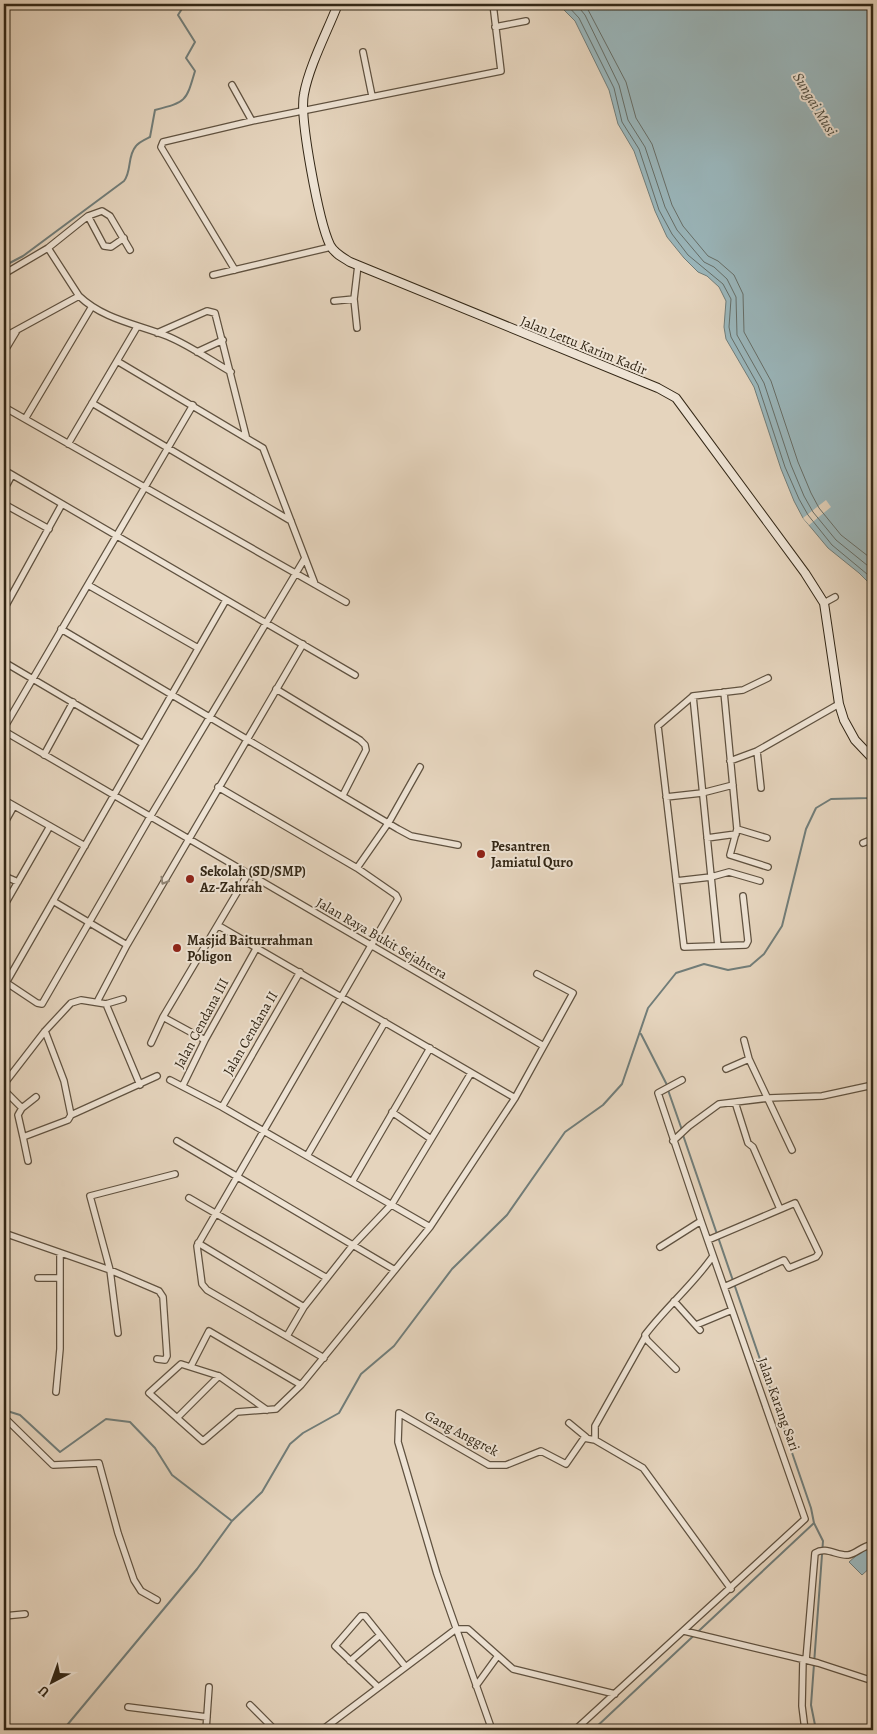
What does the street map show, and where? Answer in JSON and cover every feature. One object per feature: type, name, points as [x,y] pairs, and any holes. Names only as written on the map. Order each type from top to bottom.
[{"type":"street","points":[[213,275],[331,247],[319,202],[302,111],[306,85],[338,4]]},
{"type":"street","points":[[235,270],[161,147],[163,142],[252,121],[501,71],[493,4]]},
{"type":"street","points":[[495,26],[526,21]]},
{"type":"street","points":[[363,52],[372,96]]},
{"type":"street","points":[[232,85],[252,121]]},
{"type":"street","points":[[4,274],[48,248],[88,216],[105,211],[110,216],[130,250]]},
{"type":"street","points":[[88,216],[104,246],[111,247],[124,238]]},
{"type":"street","name":"Jalan Lettu Karim Kadir","points":[[331,247],[340,256],[358,265],[672,395],[682,404],[805,573],[824,603],[838,704],[848,729],[873,759]]},
{"type":"street","points":[[48,248],[79,296],[91,308],[157,333],[197,352],[232,372]]},
{"type":"street","points":[[357,328],[354,299],[358,265]]},
{"type":"street","points":[[4,338],[79,296]]},
{"type":"street","points":[[334,301],[354,299]]},
{"type":"street","points":[[25,419],[91,308]]},
{"type":"street","points":[[157,333],[210,311],[217,315],[246,436]]},
{"type":"street","points":[[68,444],[137,327]]},
{"type":"street","points":[[4,352],[16,332]]},
{"type":"street","points":[[197,352],[223,340]]},
{"type":"street","points":[[117,360],[246,436],[265,450],[315,584]]},
{"type":"street","points":[[92,403],[291,521]]},
{"type":"street","points":[[4,730],[193,405]]},
{"type":"street","points":[[4,407],[346,602]]},
{"type":"street","points":[[4,470],[355,675]]},
{"type":"street","points":[[4,490],[12,475]]},
{"type":"street","points":[[4,504],[49,529]]},
{"type":"street","points":[[4,609],[62,504]]},
{"type":"street","points":[[226,600],[5,982],[37,1003],[42,1004],[150,817],[305,558]]},
{"type":"street","points":[[88,585],[198,648]]},
{"type":"street","points":[[824,603],[835,596]]},
{"type":"street","points":[[62,629],[411,836],[458,845]]},
{"type":"street","points":[[97,1002],[127,945],[302,644]]},
{"type":"street","points":[[4,662],[144,744]]},
{"type":"street","points":[[743,896],[747,943],[744,946],[684,947],[658,725],[693,696],[749,688],[768,678]]},
{"type":"street","points":[[276,689],[360,740],[365,745],[366,750],[343,795]]},
{"type":"street","points":[[724,692],[737,832],[730,856],[768,867]]},
{"type":"street","points":[[693,696],[718,946]]},
{"type":"street","points":[[44,755],[73,702]]},
{"type":"street","points":[[730,761],[757,751],[838,704]]},
{"type":"street","name":"Jalan Raya Bukit Sejahtera","points":[[4,730],[542,1045]]},
{"type":"street","points":[[757,751],[761,788]]},
{"type":"street","points":[[357,868],[389,822],[420,767]]},
{"type":"street","points":[[666,797],[702,793],[732,785]]},
{"type":"street","points":[[218,787],[357,868],[396,895],[398,899],[198,1243],[197,1249],[204,1287],[324,1358]]},
{"type":"street","points":[[4,800],[85,846]]},
{"type":"street","points":[[4,824],[14,806]]},
{"type":"street","points":[[4,906],[50,826]]},
{"type":"street","points":[[707,838],[737,832],[767,838]]},
{"type":"street","points":[[863,843],[873,839]]},
{"type":"street","points":[[676,881],[710,877],[729,872],[760,881]]},
{"type":"street","points":[[151,1043],[163,1017],[248,874]]},
{"type":"street","points":[[4,876],[18,882]]},
{"type":"street","points":[[53,901],[127,945]]},
{"type":"street","points":[[218,926],[514,1098]]},
{"type":"street","name":"Jalan Cendana III","points":[[183,1085],[205,1040],[257,947]]},
{"type":"street","name":"Jalan Cendana II","points":[[222,1107],[300,972]]},
{"type":"street","points":[[267,1410],[219,1376],[191,1366],[178,1365],[149,1393],[203,1441],[237,1412],[267,1410],[281,1406],[301,1386],[430,1227],[514,1098],[572,993],[537,974]]},
{"type":"street","points":[[4,1084],[45,1031],[71,1003],[81,1000],[106,1004],[123,999]]},
{"type":"street","points":[[106,1004],[140,1085]]},
{"type":"street","points":[[163,1017],[205,1040]]},
{"type":"street","points":[[307,1156],[385,1022]]},
{"type":"street","points":[[45,1031],[64,1081],[71,1115]]},
{"type":"street","points":[[744,1040],[749,1059],[792,1150]]},
{"type":"street","points":[[352,1182],[430,1048]]},
{"type":"street","points":[[726,1068],[749,1059]]},
{"type":"street","points":[[287,1336],[304,1307],[326,1278],[353,1245],[392,1204],[471,1073]]},
{"type":"street","points":[[23,1137],[68,1120],[71,1115],[157,1076]]},
{"type":"street","points":[[170,1080],[183,1085],[222,1107],[430,1227]]},
{"type":"street","name":"Jalan Karang Sari","points":[[576,1730],[688,1631],[730,1589],[800,1525],[806,1517],[732,1310],[726,1286],[713,1256],[710,1239],[701,1221],[676,1139],[658,1093],[682,1080]]},
{"type":"street","points":[[676,1139],[716,1105],[769,1098],[822,1096],[873,1085]]},
{"type":"street","points":[[4,1090],[22,1108]]},
{"type":"street","points":[[28,1161],[18,1118],[22,1108],[36,1097]]},
{"type":"street","points":[[734,1102],[748,1143],[753,1146],[780,1209]]},
{"type":"street","points":[[392,1112],[431,1138]]},
{"type":"street","points":[[177,1141],[395,1270]]},
{"type":"street","points":[[118,1333],[110,1270],[90,1196],[175,1174]]},
{"type":"street","points":[[189,1198],[326,1278]]},
{"type":"street","points":[[710,1239],[780,1209],[797,1204],[819,1253],[816,1257],[789,1268],[784,1260],[726,1286]]},
{"type":"street","points":[[660,1248],[701,1221]]},
{"type":"street","points":[[4,1233],[110,1270],[162,1293],[167,1356],[165,1360],[157,1359]]},
{"type":"street","points":[[198,1243],[304,1307]]},
{"type":"street","points":[[56,1392],[60,1349],[60,1253]]},
{"type":"street","points":[[595,1440],[594,1426],[645,1337],[659,1316],[702,1272],[713,1256]]},
{"type":"street","points":[[38,1278],[59,1278]]},
{"type":"street","points":[[674,1301],[698,1328],[732,1310]]},
{"type":"street","points":[[191,1366],[208,1331],[301,1386]]},
{"type":"street","points":[[645,1337],[676,1369]]},
{"type":"street","points":[[177,1418],[219,1376]]},
{"type":"street","name":"Gang Anggrek","points":[[456,1630],[437,1574],[398,1442],[399,1413],[489,1465],[506,1465],[542,1451],[566,1464],[586,1437]]},
{"type":"street","points":[[4,1417],[53,1465],[99,1463],[118,1533],[134,1580],[141,1591],[156,1600]]},
{"type":"street","points":[[569,1423],[586,1437],[595,1440],[644,1468],[730,1589]]},
{"type":"street","points":[[805,1730],[802,1706],[814,1555],[819,1550],[850,1554],[863,1546],[871,1545]]},
{"type":"street","points":[[4,1616],[25,1614]]},
{"type":"street","points":[[378,1687],[336,1648],[336,1643],[361,1616],[365,1616],[405,1666]]},
{"type":"street","points":[[322,1730],[405,1666],[456,1630],[468,1629],[497,1657],[513,1669],[615,1694]]},
{"type":"street","points":[[456,1630],[492,1730]]},
{"type":"street","points":[[688,1631],[818,1663],[873,1679]]},
{"type":"street","points":[[350,1661],[380,1635]]},
{"type":"street","points":[[476,1686],[497,1657]]},
{"type":"street","points":[[206,1730],[209,1687]]},
{"type":"street","points":[[250,1705],[275,1730]]},
{"type":"street","points":[[128,1707],[207,1717]]},
{"type":"water","name":"Sungai Musi","points":[[558,4],[873,4],[873,587],[828,548],[803,518],[781,469],[754,387],[726,339],[724,327],[726,301],[719,287],[707,276],[698,272],[667,237],[655,211],[634,151],[618,124],[609,90],[575,21]]},
{"type":"water","points":[[865,1548],[873,1554],[873,1565],[862,1575],[849,1562]]},
{"type":"pier","points":[[826,500],[831,507],[809,525],[803,518]]},
{"type":"waterway","points":[[4,266],[23,256],[124,181],[128,173],[133,150],[139,143],[150,137],[155,110],[173,105],[187,95],[195,71],[186,58],[195,42],[178,15],[185,4]]},
{"type":"waterway","points":[[63,1730],[197,1569],[232,1521],[262,1492],[290,1444],[303,1433],[339,1413],[361,1374],[394,1346],[452,1269],[507,1215],[565,1132],[603,1105],[622,1084],[648,1008],[676,973],[704,964],[728,970],[750,966],[764,954],[782,926],[806,829],[816,808],[831,799],[869,798],[873,794]]},
{"type":"waterway","points":[[641,1034],[667,1085]]},
{"type":"waterway","points":[[668,1090],[682,1130]]},
{"type":"waterway","points":[[683,1135],[811,1508],[814,1523],[823,1541],[811,1705],[816,1730]]},
{"type":"waterway","points":[[4,1410],[20,1415],[60,1452],[106,1419],[130,1422],[155,1448],[172,1475],[232,1521]]},
{"type":"waterway","points":[[593,1730],[814,1523]]},
{"type":"place","name":"Pesantren Jamiatul Quro","points":[[481,854]]},
{"type":"place","name":"Sekolah (SD/SMP) Az-Zahrah","points":[[190,879]]},
{"type":"place","name":"Masjid Baiturrahman Poligon","points":[[177,948]]}]
